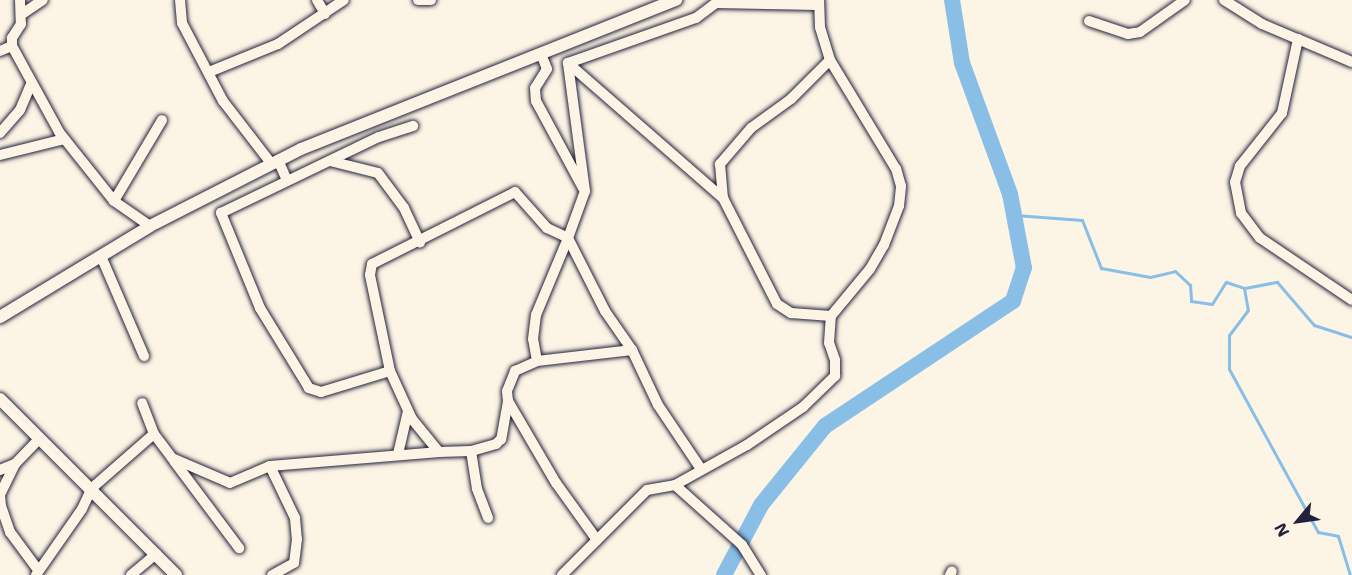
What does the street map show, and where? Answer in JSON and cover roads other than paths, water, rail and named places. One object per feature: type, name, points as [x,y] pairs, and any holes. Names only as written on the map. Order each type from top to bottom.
[{"type":"street","points":[[20,0],[22,14],[12,46],[32,84],[64,139],[114,201],[150,226]]},
{"type":"street","points":[[22,14],[43,0]]},
{"type":"street","points":[[180,0],[182,23],[224,101],[287,180]]},
{"type":"street","points":[[317,0],[324,14]]},
{"type":"street","points":[[209,72],[270,48],[344,0]]},
{"type":"street","points":[[418,0],[431,0]]},
{"type":"street","points":[[1089,21],[1128,34],[1140,32],[1154,26],[1185,0]]},
{"type":"street","points":[[1224,0],[1262,24],[1352,62]]},
{"type":"street","points":[[0,316],[150,226],[274,162],[390,110],[541,54],[673,1]]},
{"type":"street","points":[[562,575],[647,490],[675,485],[778,425],[831,384],[836,368],[829,343],[831,316],[870,269],[884,245],[899,206],[901,186],[896,169],[830,60],[818,2],[716,3],[696,18],[568,63]]},
{"type":"street","points":[[1298,39],[1282,112],[1240,166],[1235,182],[1237,199],[1250,228],[1260,238],[1352,300]]},
{"type":"street","points":[[0,51],[12,46]]},
{"type":"street","points":[[541,54],[547,69],[536,88],[536,101],[585,191]]},
{"type":"street","points":[[723,198],[722,158],[830,60]]},
{"type":"street","points":[[537,361],[533,339],[537,315],[585,191],[568,63]]},
{"type":"street","points":[[568,63],[723,198],[777,304],[791,313],[831,316]]},
{"type":"street","points":[[0,133],[20,110],[32,84]]},
{"type":"street","points":[[114,201],[162,120]]},
{"type":"street","points":[[390,371],[314,392],[260,308],[221,213],[287,180],[413,126]]},
{"type":"street","points":[[0,155],[64,139]]},
{"type":"street","points":[[330,161],[378,173],[404,208],[420,242]]},
{"type":"street","points":[[439,452],[408,411],[390,371],[369,269],[515,192],[547,228],[568,237],[605,311],[632,350],[658,405],[700,469]]},
{"type":"street","points":[[101,256],[144,356]]},
{"type":"street","points":[[172,459],[230,483],[270,466],[398,454],[471,451],[501,440],[508,401],[507,391],[515,371],[537,361],[632,350]]},
{"type":"street","points":[[0,399],[92,488],[176,575]]},
{"type":"street","points":[[508,401],[556,483],[597,540]]},
{"type":"street","points":[[142,403],[154,434],[239,548]]},
{"type":"street","points":[[398,454],[408,411]]},
{"type":"street","points":[[39,439],[15,464],[0,495],[10,532],[37,572],[82,509],[92,488],[154,434]]},
{"type":"street","points":[[471,451],[477,489],[488,518]]},
{"type":"street","points":[[0,470],[15,464]]},
{"type":"street","points":[[270,466],[295,518],[297,539],[294,563],[272,575]]},
{"type":"street","points":[[675,485],[742,545],[761,575]]},
{"type":"street","points":[[131,575],[156,554]]},
{"type":"waterway","points":[[724,575],[761,505],[825,426],[1013,301],[1024,268],[1010,194],[962,63],[952,0]]},
{"type":"waterway","points":[[1014,215],[1082,220],[1101,268],[1150,277],[1175,271],[1190,285],[1191,301],[1212,304],[1226,282],[1244,288],[1248,310],[1229,335],[1229,369],[1318,532],[1338,536],[1350,575]]},
{"type":"waterway","points":[[1245,288],[1277,282],[1314,325],[1352,337]]}]
